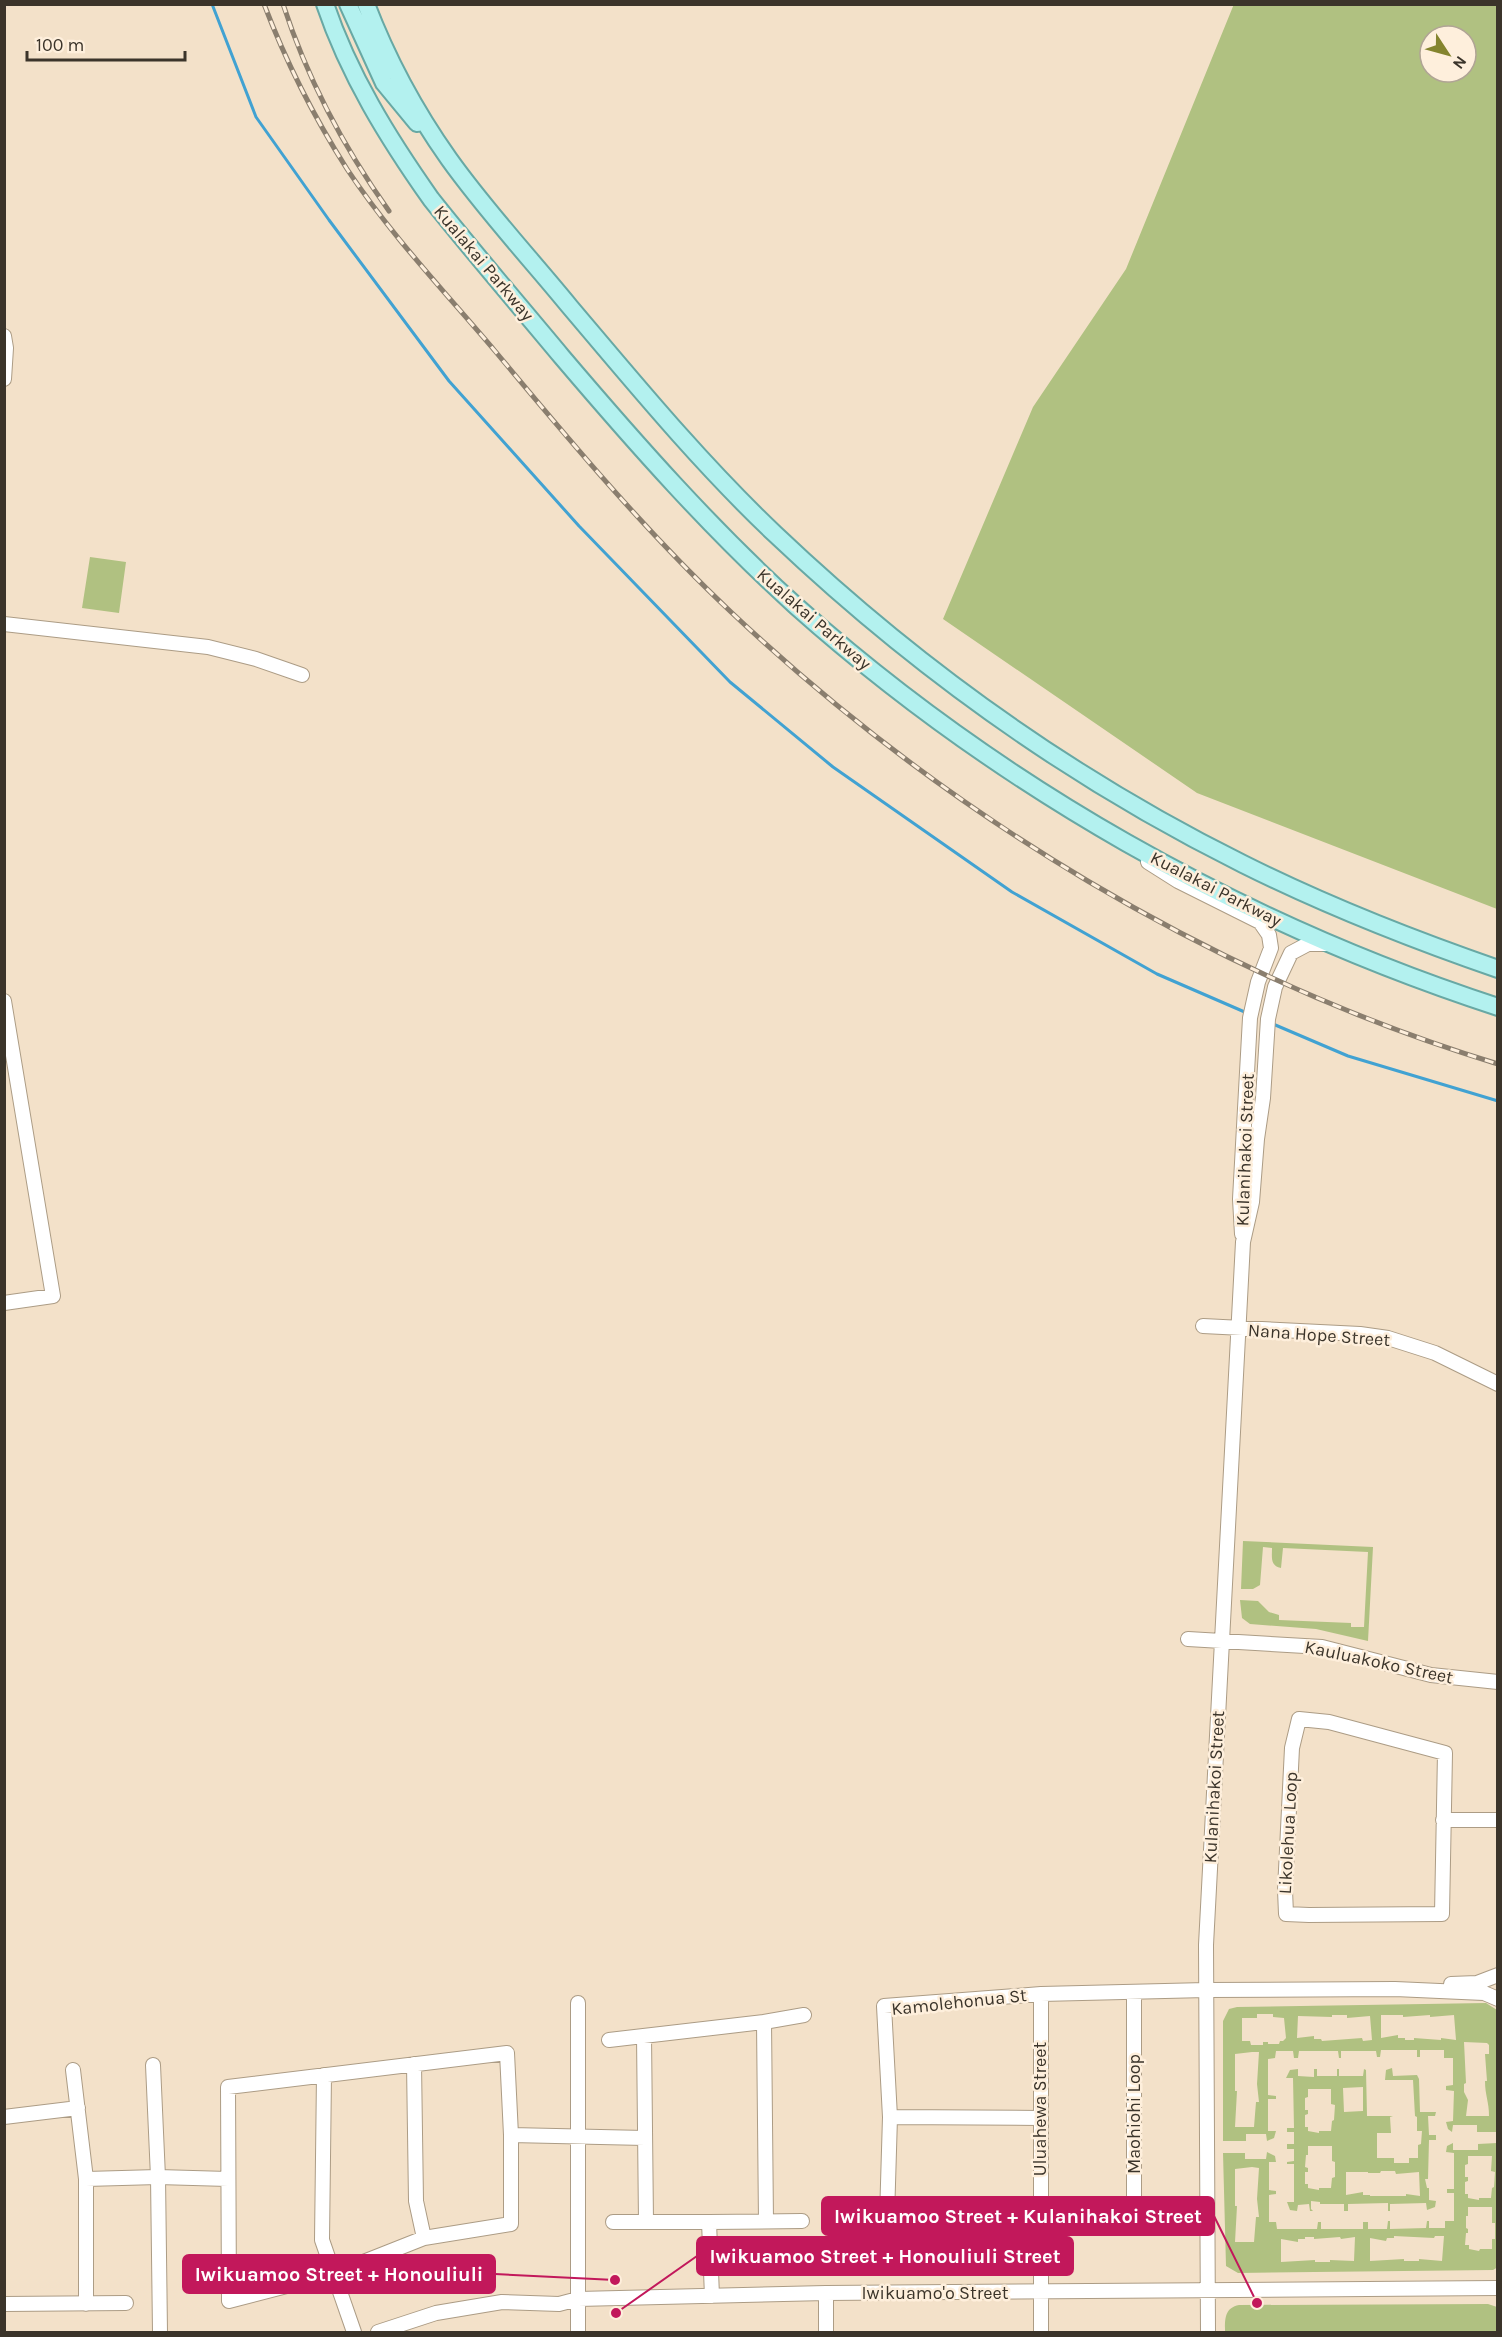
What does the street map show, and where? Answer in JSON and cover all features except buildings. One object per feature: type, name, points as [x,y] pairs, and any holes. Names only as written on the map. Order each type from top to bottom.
[{"type":"main road","name":"Kualakai Parkway","points":[[325,4],[368,103],[431,199],[610,413],[684,497],[794,604],[887,682],[993,760],[1097,826],[1215,890],[1339,948],[1497,1007]]},
{"type":"main road","points":[[348,4],[384,83],[404,110],[451,162]]},
{"type":"main road","name":"Kualakai Parkway","points":[[366,4],[404,88],[451,162],[644,395],[735,494],[876,624],[952,683],[1078,771],[1157,818],[1243,864],[1351,914],[1497,969]]},
{"type":"street","points":[[4,336],[6,348],[4,379]]},
{"type":"street","points":[[4,624],[208,647],[256,659],[302,675]]},
{"type":"street","name":"Kulanihakoi Street","points":[[1097,826],[1171,877],[1260,922],[1268,933],[1271,943],[1251,1009],[1240,1199],[1243,1242],[1208,1898],[1206,1990],[1208,2332]]},
{"type":"street","name":"Kulanihakoi Street","points":[[1243,1242],[1252,1202],[1269,1010],[1282,969],[1291,953],[1303,945],[1319,942],[1339,948]]},
{"type":"street","points":[[4,1001],[53,1296],[4,1303]]},
{"type":"street","name":"Nana Hope Street","points":[[1203,1326],[1360,1334],[1388,1338],[1435,1353],[1497,1384]]},
{"type":"street","name":"Kauluakoko Street","points":[[1188,1639],[1322,1647],[1431,1675],[1497,1682]]},
{"type":"street","name":"Likolehua Loop","points":[[1299,1719],[1329,1722],[1445,1753],[1443,1820],[1442,1914],[1331,1916],[1286,1914],[1285,1890],[1292,1748],[1299,1719]]},
{"type":"street","points":[[1443,1820],[1497,1820]]},
{"type":"street","points":[[1497,1977],[1495,1989],[1497,1998]]},
{"type":"street","name":"Kamolehonua St","points":[[1395,1989],[1477,1983],[1497,1977]]},
{"type":"street","name":"Kamolehonua St","points":[[1040,2218],[887,2217],[890,2117],[884,2006],[1041,1994],[1206,1990],[1395,1989],[1484,1993],[1497,1998]]},
{"type":"street","name":"Maohiohi Loop","points":[[1040,2218],[1134,2214],[1134,1992]]},
{"type":"street","name":"Uluahewa Street","points":[[1041,1994],[1041,2332]]},
{"type":"street","points":[[578,2003],[578,2332]]},
{"type":"street","points":[[609,2040],[764,2022],[804,2015]]},
{"type":"street","points":[[764,2022],[766,2221]]},
{"type":"street","points":[[644,2036],[646,2222]]},
{"type":"street","points":[[507,2053],[511,2135],[511,2224],[424,2238],[333,2274],[229,2301],[228,2087],[414,2064],[507,2053]]},
{"type":"street","points":[[414,2064],[416,2201],[424,2238]]},
{"type":"street","points":[[153,2065],[158,2177],[160,2332]]},
{"type":"street","points":[[73,2070],[86,2179],[86,2304]]},
{"type":"street","points":[[324,2075],[322,2240],[354,2332]]},
{"type":"street","points":[[4,2117],[78,2108]]},
{"type":"street","points":[[890,2117],[1040,2118]]},
{"type":"street","points":[[511,2135],[645,2138]]},
{"type":"street","points":[[86,2179],[158,2177],[228,2179]]},
{"type":"street","points":[[613,2222],[802,2221]]},
{"type":"street","points":[[709,2222],[712,2296]]},
{"type":"street","name":"Iwikuamo'o Street","points":[[378,2332],[436,2313],[502,2302],[559,2304],[578,2299],[826,2293],[1497,2288]]},
{"type":"street","points":[[826,2293],[826,2332]]},
{"type":"street","points":[[4,2304],[126,2303]]},
{"type":"green space","points":[[1234,4],[1497,5],[1497,909],[1197,793],[943,619],[1033,407],[1126,269]]},
{"type":"green space","points":[[90,557],[126,562],[119,613],[82,608]]},
{"type":"green space","points":[[1243,1541],[1373,1547],[1368,1641],[1316,1629],[1250,1624],[1242,1618],[1240,1600],[1258,1601],[1269,1612],[1279,1615],[1279,1620],[1351,1623],[1351,1627],[1364,1627],[1368,1552],[1283,1548],[1281,1568],[1273,1563],[1272,1548],[1263,1547],[1260,1585],[1253,1589],[1241,1589]]},
{"type":"green space","points":[[1486,2003],[1497,2010],[1497,2132],[1477,2132],[1477,2125],[1453,2125],[1452,2132],[1448,2129],[1446,2122],[1453,2121],[1454,2091],[1446,2090],[1446,2086],[1453,2085],[1453,2058],[1444,2058],[1444,2050],[1420,2050],[1420,2057],[1417,2057],[1417,2050],[1381,2050],[1380,2057],[1377,2057],[1376,2051],[1341,2051],[1341,2058],[1339,2058],[1338,2051],[1299,2051],[1298,2058],[1294,2058],[1293,2051],[1276,2051],[1275,2058],[1268,2059],[1268,2095],[1276,2096],[1276,2099],[1268,2099],[1268,2131],[1276,2131],[1274,2138],[1267,2141],[1266,2134],[1246,2134],[1246,2141],[1223,2141],[1223,2021],[1229,2009],[1237,2007]],"holes":[[[1257,2014],[1273,2014],[1273,2017],[1284,2018],[1286,2038],[1279,2044],[1263,2042],[1263,2045],[1251,2045],[1250,2041],[1242,2041],[1242,2018],[1257,2018]],[[1332,2015],[1347,2015],[1347,2018],[1370,2016],[1372,2040],[1363,2041],[1362,2038],[1322,2041],[1314,2039],[1314,2036],[1297,2038],[1298,2016],[1332,2017]],[[1381,2015],[1403,2015],[1403,2017],[1454,2015],[1456,2040],[1441,2038],[1441,2040],[1414,2038],[1414,2040],[1405,2040],[1405,2038],[1398,2038],[1398,2035],[1381,2038]],[[1464,2042],[1487,2043],[1489,2054],[1485,2054],[1487,2081],[1485,2081],[1489,2116],[1466,2116],[1468,2100],[1464,2092],[1466,2083]],[[1259,2052],[1257,2084],[1259,2102],[1256,2102],[1254,2127],[1235,2127],[1237,2091],[1235,2091],[1235,2054]]]},
{"type":"green space","points":[[1392,2068],[1393,2076],[1417,2075],[1420,2112],[1436,2112],[1435,2116],[1428,2116],[1429,2135],[1436,2135],[1436,2140],[1429,2140],[1428,2179],[1425,2179],[1427,2188],[1429,2188],[1429,2200],[1436,2201],[1435,2207],[1427,2210],[1426,2203],[1390,2204],[1390,2211],[1388,2211],[1388,2203],[1348,2204],[1348,2211],[1344,2211],[1344,2204],[1320,2204],[1320,2202],[1311,2201],[1313,2211],[1310,2211],[1309,2204],[1298,2205],[1297,2211],[1290,2210],[1287,2202],[1294,2202],[1294,2164],[1287,2164],[1287,2162],[1294,2161],[1294,2149],[1287,2149],[1287,2144],[1294,2144],[1294,2132],[1287,2132],[1287,2128],[1294,2128],[1293,2078],[1286,2078],[1290,2070],[1298,2069],[1298,2076],[1314,2077],[1314,2069],[1317,2069],[1317,2076],[1337,2076],[1337,2069],[1339,2069],[1339,2076],[1363,2076],[1364,2069],[1366,2070],[1367,2116],[1393,2116],[1390,2117],[1391,2133],[1377,2133],[1377,2158],[1394,2158],[1394,2163],[1409,2163],[1409,2158],[1418,2158],[1418,2145],[1421,2144],[1422,2131],[1417,2131],[1413,2080],[1385,2080],[1386,2070]],"holes":[[[1363,2087],[1363,2111],[1344,2112],[1343,2088]],[[1308,2089],[1331,2089],[1331,2104],[1335,2105],[1331,2131],[1319,2131],[1319,2133],[1308,2131],[1308,2127],[1305,2127],[1305,2115],[1308,2114],[1308,2110],[1305,2110],[1305,2098],[1308,2097]],[[1308,2146],[1332,2146],[1335,2177],[1332,2178],[1331,2188],[1319,2188],[1319,2190],[1308,2188],[1308,2184],[1305,2184],[1305,2172],[1308,2172],[1308,2168],[1305,2167],[1306,2155],[1308,2155]],[[1395,2171],[1396,2174],[1419,2172],[1420,2196],[1406,2194],[1406,2196],[1370,2196],[1363,2195],[1363,2192],[1346,2195],[1346,2172]]]},
{"type":"green space","points":[[1453,2143],[1453,2150],[1478,2150],[1478,2144],[1497,2143],[1498,2267],[1493,2270],[1238,2273],[1226,2266],[1223,2153],[1245,2153],[1245,2159],[1266,2159],[1267,2152],[1275,2156],[1276,2162],[1269,2162],[1269,2190],[1276,2191],[1276,2194],[1269,2195],[1269,2222],[1276,2222],[1277,2229],[1317,2229],[1318,2222],[1321,2222],[1321,2229],[1363,2229],[1363,2222],[1368,2222],[1368,2229],[1387,2229],[1388,2221],[1390,2221],[1390,2229],[1426,2228],[1427,2221],[1429,2221],[1429,2228],[1445,2228],[1445,2221],[1454,2221],[1454,2193],[1447,2193],[1447,2189],[1454,2189],[1454,2153],[1446,2152],[1447,2146]],"holes":[[[1468,2156],[1492,2156],[1491,2171],[1495,2172],[1491,2198],[1479,2198],[1479,2200],[1468,2198],[1468,2194],[1465,2194],[1465,2182],[1468,2181],[1468,2177],[1465,2177],[1465,2165],[1468,2164]],[[1259,2168],[1257,2199],[1259,2217],[1256,2217],[1254,2242],[1235,2242],[1237,2206],[1235,2206],[1235,2169]],[[1468,2207],[1492,2207],[1492,2223],[1495,2223],[1495,2239],[1492,2239],[1492,2249],[1480,2249],[1479,2251],[1469,2249],[1469,2245],[1465,2245],[1466,2233],[1468,2233],[1466,2216],[1468,2216]],[[1444,2236],[1442,2261],[1419,2259],[1419,2261],[1404,2261],[1404,2259],[1370,2261],[1370,2238],[1386,2241],[1387,2238]],[[1355,2237],[1354,2261],[1281,2262],[1281,2239],[1298,2242],[1298,2239]]]},
{"type":"green space","points":[[1488,2304],[1497,2307],[1497,2332],[1225,2332],[1225,2319],[1228,2312],[1239,2305]]},
{"type":"waterway","points":[[212,4],[256,117],[329,220],[449,381],[579,526],[730,682],[833,767],[1012,892],[1157,974],[1247,1013]]},
{"type":"waterway","points":[[1273,1024],[1348,1056],[1498,1101]]},
{"type":"railway","points":[[264,4],[291,68],[323,129],[347,169],[400,240],[638,518],[731,612],[814,686],[901,756],[993,821],[1089,882],[1187,936],[1289,986],[1393,1028],[1498,1064]]},
{"type":"railway","points":[[283,4],[303,59],[328,112],[389,211]]},
{"type":"place","name":"Iwikuamoo Street + Honouliuli","points":[[615,2280]]},
{"type":"place","name":"Iwikuamoo Street + Kulanihakoi Street","points":[[1257,2303]]},
{"type":"place","name":"Iwikuamoo Street + Honouliuli Street","points":[[616,2313]]}]
